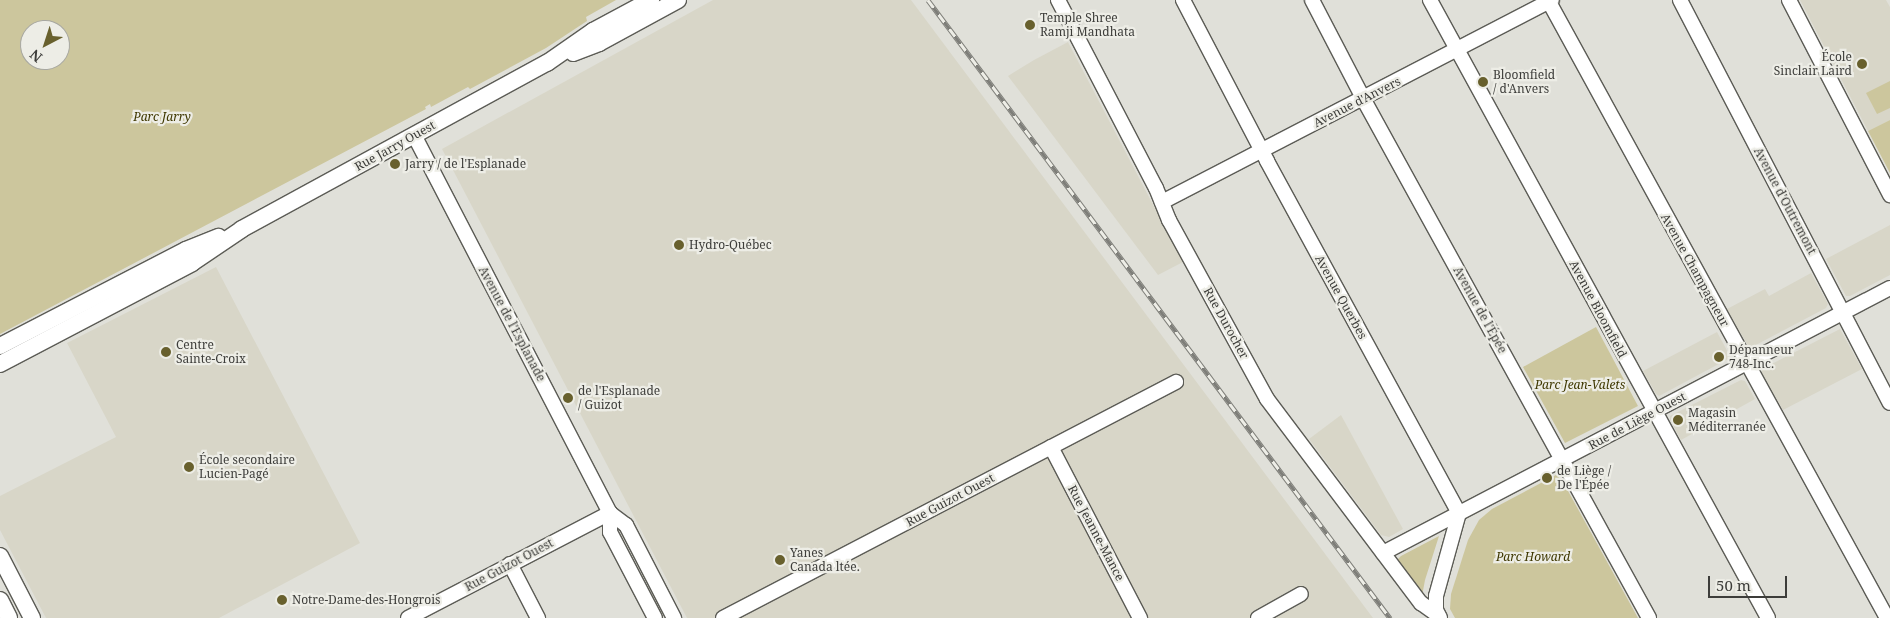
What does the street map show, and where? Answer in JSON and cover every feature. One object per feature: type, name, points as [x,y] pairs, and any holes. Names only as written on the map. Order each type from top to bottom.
[{"type":"main road","name":"Rue Jarry Ouest","points":[[548,63],[593,31],[651,0]]},
{"type":"main road","name":"Rue Jarry Ouest","points":[[0,364],[192,263],[242,228],[548,63],[599,43],[678,0]]},
{"type":"main road","name":"Rue Jarry Ouest","points":[[0,346],[186,250],[242,228]]},
{"type":"main road","points":[[0,556],[32,618]]},
{"type":"main road","points":[[0,600],[9,618]]},
{"type":"street","name":"Rue Durocher","points":[[1058,0],[1174,228],[1267,399],[1421,603],[1440,617]]},
{"type":"street","name":"Avenue Querbes","points":[[1183,0],[1262,151],[1459,513]]},
{"type":"street","name":"Avenue de l'Épée","points":[[1312,0],[1363,98],[1649,618]]},
{"type":"street","name":"Avenue Bloomfield","points":[[1430,0],[1768,618]]},
{"type":"street","name":"Avenue d'Outremont","points":[[1680,0],[1890,403]]},
{"type":"street","points":[[1789,0],[1890,195]]},
{"type":"street","name":"Avenue d'Anvers","points":[[1162,202],[1550,1]]},
{"type":"street","name":"Avenue Champagneur","points":[[1550,1],[1746,364],[1887,618]]},
{"type":"street","name":"Avenue de l'Esplanade","points":[[414,135],[610,513],[626,525],[674,618]]},
{"type":"street","name":"Rue de Liège Ouest","points":[[1383,553],[1890,288]]},
{"type":"street","name":"Rue Guizot Ouest","points":[[723,618],[1176,382]]},
{"type":"street","name":"Rue Jeanne-Mance","points":[[1051,447],[1140,618]]},
{"type":"street","name":"Avenue de l'Esplanade","points":[[610,513],[610,532],[655,618]]},
{"type":"street","name":"Rue Guizot Ouest","points":[[416,616],[510,564],[610,513]]},
{"type":"street","points":[[1440,617],[1436,600],[1459,513]]},
{"type":"street","points":[[510,564],[538,618]]},
{"type":"street","points":[[1258,618],[1302,594]]},
{"type":"shaded area","points":[[713,0],[911,0],[1373,618],[687,618],[442,149]]},
{"type":"shaded area","name":"École Sinclair Laird","points":[[1800,0],[1886,0],[1890,7],[1890,120],[1868,131]]},
{"type":"shaded area","points":[[1068,42],[1183,262],[1158,275],[1008,76]]},
{"type":"shaded area","points":[[1890,225],[1890,275],[1850,296],[1846,296],[1826,259]]},
{"type":"shaded area","name":"École secondaire Lucien-Pagé","points":[[216,267],[360,543],[219,618],[46,618],[0,530],[0,496],[116,437],[67,343]]},
{"type":"shaded area","points":[[1811,273],[1828,304],[1826,308],[1752,347],[1748,346],[1727,309],[1765,289],[1769,296]]},
{"type":"shaded area","points":[[1840,329],[1862,369],[1783,410],[1762,373],[1762,369]]},
{"type":"shaded area","points":[[1717,332],[1730,356],[1728,359],[1659,396],[1656,394],[1643,371]]},
{"type":"shaded area","points":[[1741,380],[1745,381],[1755,399],[1681,440],[1670,420],[1670,416]]},
{"type":"shaded area","points":[[1341,415],[1403,529],[1389,537],[1381,535],[1309,439]]},
{"type":"green space","name":"Parc Jarry","points":[[0,0],[616,0],[586,17],[587,21],[546,48],[470,89],[468,87],[431,107],[430,104],[425,107],[426,109],[0,334]]},
{"type":"green space","points":[[1890,81],[1890,108],[1877,114],[1866,93]]},
{"type":"green space","points":[[1890,120],[1890,173],[1868,131]]},
{"type":"green space","name":"Parc Jean-Valets","points":[[1596,327],[1638,406],[1565,443],[1523,367]]},
{"type":"green space","name":"Parc Howard","points":[[1556,475],[1562,480],[1638,618],[1455,618],[1450,609],[1451,594],[1468,540],[1479,520],[1492,509]]},
{"type":"green space","points":[[1439,536],[1425,580],[1422,596],[1397,560]]},
{"type":"railway","points":[[928,0],[1390,618]]},
{"type":"place","name":"Temple Shree Ramji Mandhata","points":[[1030,25]]},
{"type":"place","name":"École Sinclair Laird","points":[[1862,64]]},
{"type":"place","name":"Bloomfield / d'Anvers","points":[[1483,82]]},
{"type":"place","name":"Jarry / de l'Esplanade","points":[[395,164]]},
{"type":"place","name":"Hydro-Québec","points":[[679,245]]},
{"type":"place","name":"Centre Sainte-Croix","points":[[166,352]]},
{"type":"place","name":"Dépanneur 748-Inc.","points":[[1719,357]]},
{"type":"place","name":"de l'Esplanade / Guizot","points":[[568,398]]},
{"type":"place","name":"Magasin Méditerranée","points":[[1678,420]]},
{"type":"place","name":"École secondaire Lucien-Pagé","points":[[189,467]]},
{"type":"place","name":"de Liège / De l'Épée","points":[[1547,478]]},
{"type":"place","name":"Yanes Canada ltée.","points":[[780,560]]},
{"type":"place","name":"Notre-Dame-des-Hongrois","points":[[282,600]]}]
